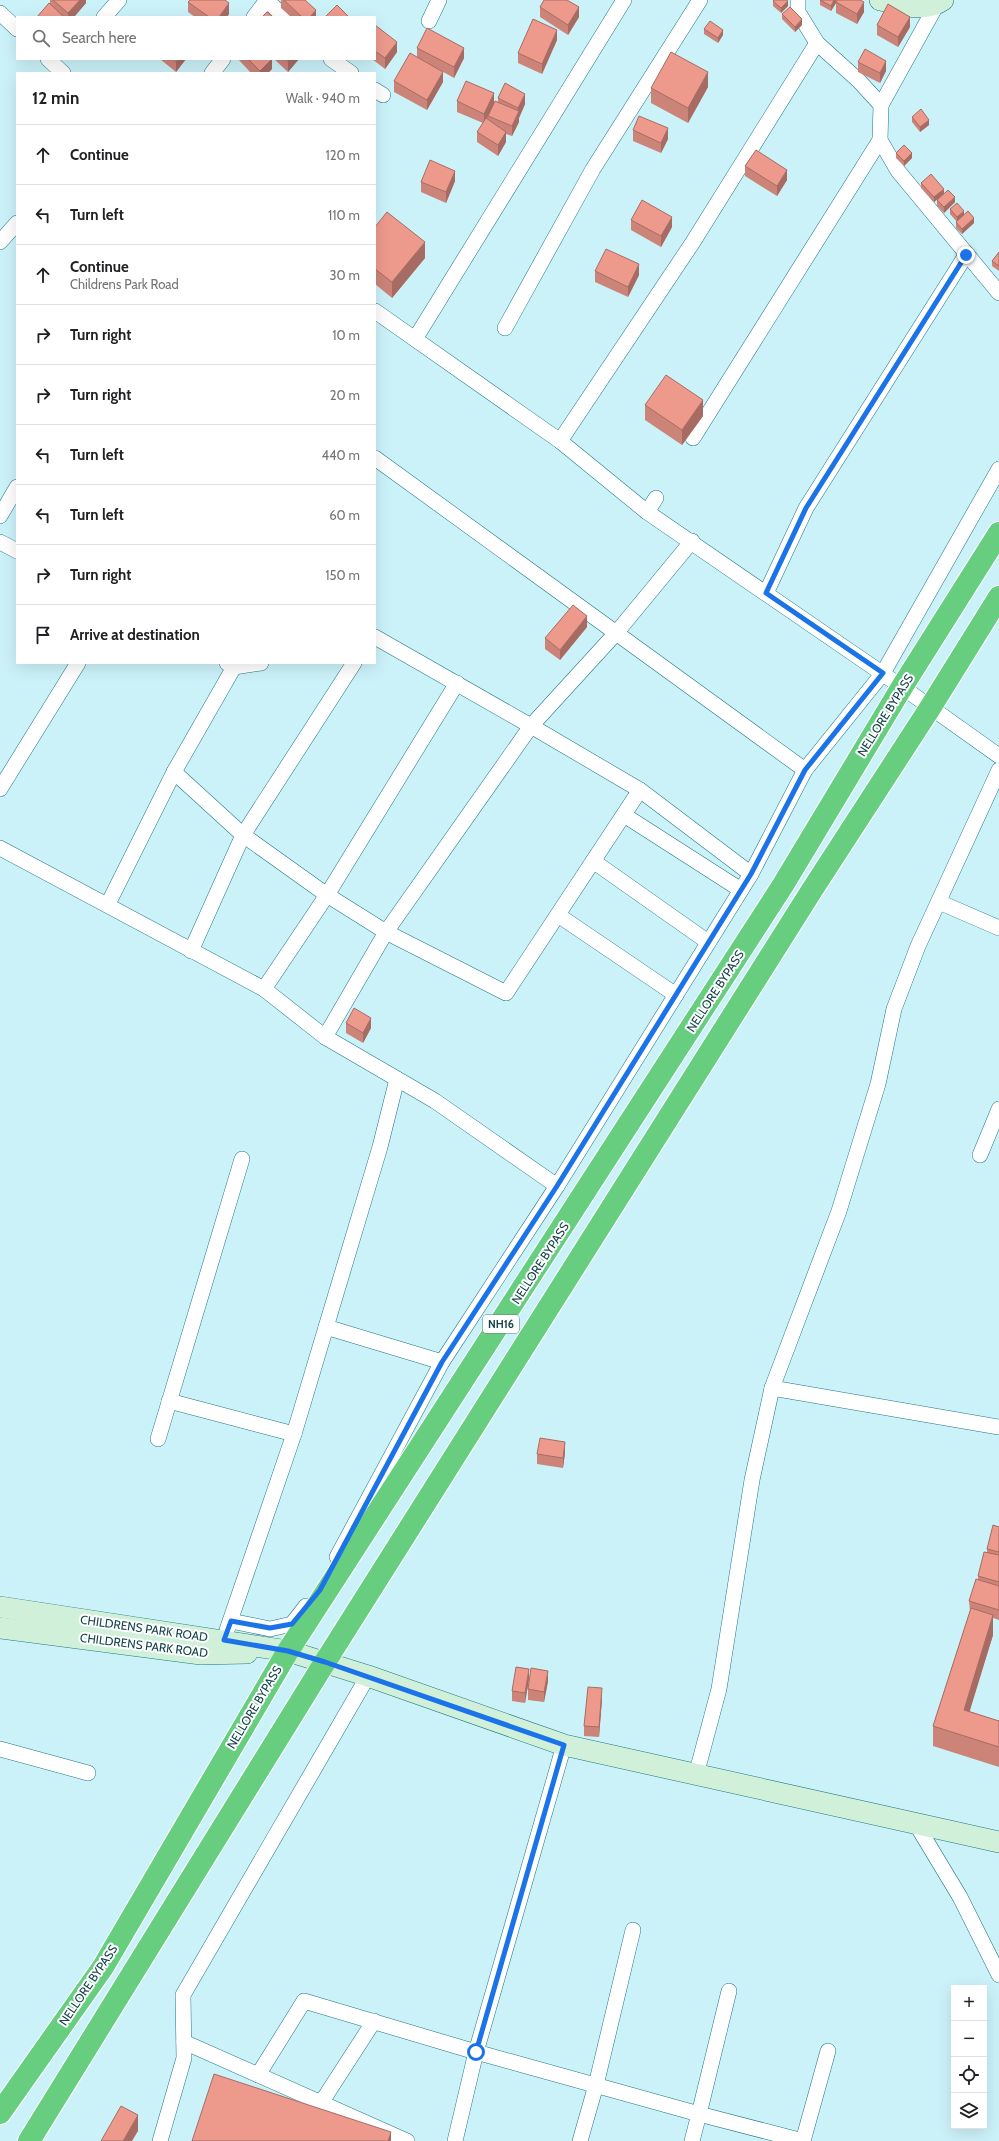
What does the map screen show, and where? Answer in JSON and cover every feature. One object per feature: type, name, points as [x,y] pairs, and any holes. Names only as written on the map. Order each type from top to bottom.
[{"type":"highway","name":"NELLORE BYPASS","points":[[0,2113],[103,1967],[288,1651],[783,885],[902,687],[999,533]]},
{"type":"highway","name":"NH16","points":[[29,2141],[325,1662],[812,890],[930,708],[999,597]]},
{"type":"street","points":[[105,16],[119,0]]},
{"type":"street","points":[[255,16],[267,0],[283,16]]},
{"type":"street","points":[[429,22],[439,0]]},
{"type":"street","points":[[415,339],[624,0]]},
{"type":"street","points":[[505,328],[593,169],[700,0]]},
{"type":"street","points":[[798,0],[798,12],[817,43],[858,81],[881,105]]},
{"type":"street","points":[[880,0],[920,7],[940,2]]},
{"type":"street","points":[[694,438],[880,140],[881,105],[940,2]]},
{"type":"street","points":[[0,13],[16,28]]},
{"type":"street","points":[[560,441],[693,242],[817,43]]},
{"type":"street","points":[[50,60],[64,67]]},
{"type":"street","points":[[213,72],[222,60]]},
{"type":"street","points":[[332,60],[350,72]]},
{"type":"street","points":[[880,140],[898,171],[999,293]]},
{"type":"street","points":[[0,242],[16,224]]},
{"type":"street","points":[[766,593],[806,508],[966,255]]},
{"type":"street","points":[[376,312],[560,441],[647,512],[692,541],[883,673],[999,756]]},
{"type":"street","points":[[376,459],[617,632],[805,770]]},
{"type":"street","points":[[224,1638],[292,1624],[320,1590],[442,1362],[557,1186],[751,874],[805,770],[883,673],[999,468]]},
{"type":"street","points":[[0,516],[16,489]]},
{"type":"street","points":[[647,512],[656,498]]},
{"type":"street","points":[[325,1037],[386,932],[531,726],[617,632],[692,541]]},
{"type":"street","points":[[0,542],[16,550]]},
{"type":"street","points":[[376,638],[640,790],[751,874]]},
{"type":"street","points":[[0,790],[77,664]]},
{"type":"street","points":[[108,904],[174,772],[230,665],[246,664]]},
{"type":"street","points":[[191,951],[243,835],[353,664]]},
{"type":"street","points":[[264,988],[327,895],[457,683]]},
{"type":"street","points":[[696,1775],[719,1689],[752,1480],[772,1388],[839,1211],[878,1084],[894,1009],[918,946],[999,770]]},
{"type":"street","points":[[174,772],[243,835],[327,895],[386,932],[506,993],[640,790]]},
{"type":"street","points":[[624,815],[741,890]]},
{"type":"street","points":[[0,848],[108,904],[191,951],[264,988],[325,1037],[435,1101],[557,1186]]},
{"type":"street","points":[[593,861],[708,942]]},
{"type":"street","points":[[939,902],[999,928]]},
{"type":"street","points":[[558,915],[676,995]]},
{"type":"street","points":[[224,1638],[294,1434],[380,1146],[397,1079]]},
{"type":"street","points":[[980,1155],[999,1109]]},
{"type":"street","points":[[158,1439],[242,1159]]},
{"type":"street","points":[[326,1327],[442,1362]]},
{"type":"street","points":[[772,1388],[999,1427]]},
{"type":"street","points":[[169,1401],[294,1434]]},
{"type":"street","name":"CHILDRENS PARK ROAD","points":[[0,1607],[224,1638],[288,1651],[368,1676],[564,1745],[999,1842]]},
{"type":"street","name":"CHILDRENS PARK ROAD","points":[[0,1628],[201,1654],[224,1638]]},
{"type":"street","points":[[160,2141],[184,2058],[183,1995],[368,1676]]},
{"type":"street","points":[[455,2141],[476,2052],[564,1745]]},
{"type":"street","points":[[0,1749],[88,1773]]},
{"type":"street","points":[[916,1824],[960,1897],[999,1975]]},
{"type":"street","points":[[580,2141],[596,2085],[632,1930]]},
{"type":"street","points":[[692,2141],[728,1991]]},
{"type":"street","points":[[258,2075],[304,2001],[476,2052],[699,2114],[803,2141],[828,2051]]},
{"type":"street","points":[[321,2103],[374,2021]]},
{"type":"street","points":[[184,2042],[407,2141]]},
{"type":"building","points":[[53,0],[80,0],[68,13]]},
{"type":"building","points":[[190,0],[225,0],[229,3],[220,16],[208,16],[188,2]]},
{"type":"building","points":[[284,0],[305,0],[316,10],[311,16],[301,16]]},
{"type":"building","points":[[544,0],[567,0],[579,7],[568,25],[540,7]]},
{"type":"building","points":[[820,0],[834,0],[831,6]]},
{"type":"building","points":[[837,0],[860,0],[864,2],[857,14],[836,2]]},
{"type":"building","points":[[773,1],[788,1],[781,8]]},
{"type":"building","points":[[49,3],[63,16],[38,16]]},
{"type":"building","points":[[888,4],[910,17],[898,37],[877,25]]},
{"type":"building","points":[[337,5],[348,16],[326,16]]},
{"type":"building","points":[[790,7],[802,19],[795,27],[782,14]]},
{"type":"building","points":[[267,12],[272,16],[263,16]]},
{"type":"building","points":[[533,19],[557,30],[542,64],[518,53]]},
{"type":"building","points":[[710,21],[723,30],[718,38],[704,29]]},
{"type":"building","points":[[376,26],[397,42],[385,58],[376,52]]},
{"type":"building","points":[[427,28],[464,48],[454,67],[417,48]]},
{"type":"building","points":[[865,49],[886,61],[880,73],[858,62]]},
{"type":"building","points":[[671,52],[708,72],[688,108],[651,88]]},
{"type":"building","points":[[410,53],[443,72],[427,100],[394,81]]},
{"type":"building","points":[[249,60],[271,60],[260,71]]},
{"type":"building","points":[[466,81],[494,93],[484,114],[457,101]]},
{"type":"building","points":[[505,83],[525,94],[518,108],[498,98]]},
{"type":"building","points":[[495,101],[519,111],[512,126],[488,116]]},
{"type":"building","points":[[921,109],[929,120],[920,127],[912,117]]},
{"type":"building","points":[[639,116],[668,128],[661,143],[633,130]]},
{"type":"building","points":[[486,118],[506,132],[498,145],[477,132]]},
{"type":"building","points":[[904,145],[912,153],[904,161],[896,153]]},
{"type":"building","points":[[756,150],[787,170],[777,186],[745,166]]},
{"type":"building","points":[[430,160],[455,171],[446,192],[421,182]]},
{"type":"building","points":[[931,174],[944,189],[934,197],[921,183]]},
{"type":"building","points":[[948,190],[955,197],[944,207],[937,200]]},
{"type":"building","points":[[642,200],[672,217],[661,236],[631,220]]},
{"type":"building","points":[[957,203],[964,211],[957,217],[950,209]]},
{"type":"building","points":[[968,211],[974,218],[962,229],[956,222]]},
{"type":"building","points":[[387,212],[425,242],[392,282],[376,270],[376,226]]},
{"type":"building","points":[[606,249],[639,264],[628,287],[595,271]]},
{"type":"building","points":[[999,252],[999,266],[992,261]]},
{"type":"building","points":[[666,375],[703,400],[682,430],[645,405]]},
{"type":"building","points":[[573,605],[587,616],[560,650],[545,638]]},
{"type":"building","points":[[354,1008],[371,1018],[363,1033],[346,1023]]},
{"type":"building","points":[[540,1438],[565,1442],[563,1458],[537,1454]]},
{"type":"building","points":[[993,1525],[999,1527],[999,1552],[987,1549]]},
{"type":"building","points":[[984,1552],[999,1555],[999,1582],[978,1576]]},
{"type":"building","points":[[976,1579],[999,1586],[999,1610],[969,1601]]},
{"type":"building","points":[[971,1608],[993,1615],[964,1710],[999,1721],[999,1747],[933,1726]]},
{"type":"building","points":[[516,1667],[529,1669],[525,1693],[512,1691]]},
{"type":"building","points":[[531,1668],[548,1671],[544,1692],[528,1689]]},
{"type":"building","points":[[588,1687],[602,1688],[599,1727],[584,1726]]},
{"type":"building","points":[[214,2074],[391,2132],[388,2141],[192,2141]]},
{"type":"building","points":[[121,2106],[138,2115],[123,2141],[101,2141]]},
{"type":"route","points":[[476,2052],[564,1745],[325,1662],[288,1651],[224,1640],[231,1621],[270,1628],[292,1624],[320,1590],[442,1362],[557,1186],[751,874],[805,770],[883,673],[766,593],[806,508],[966,255]]}]
